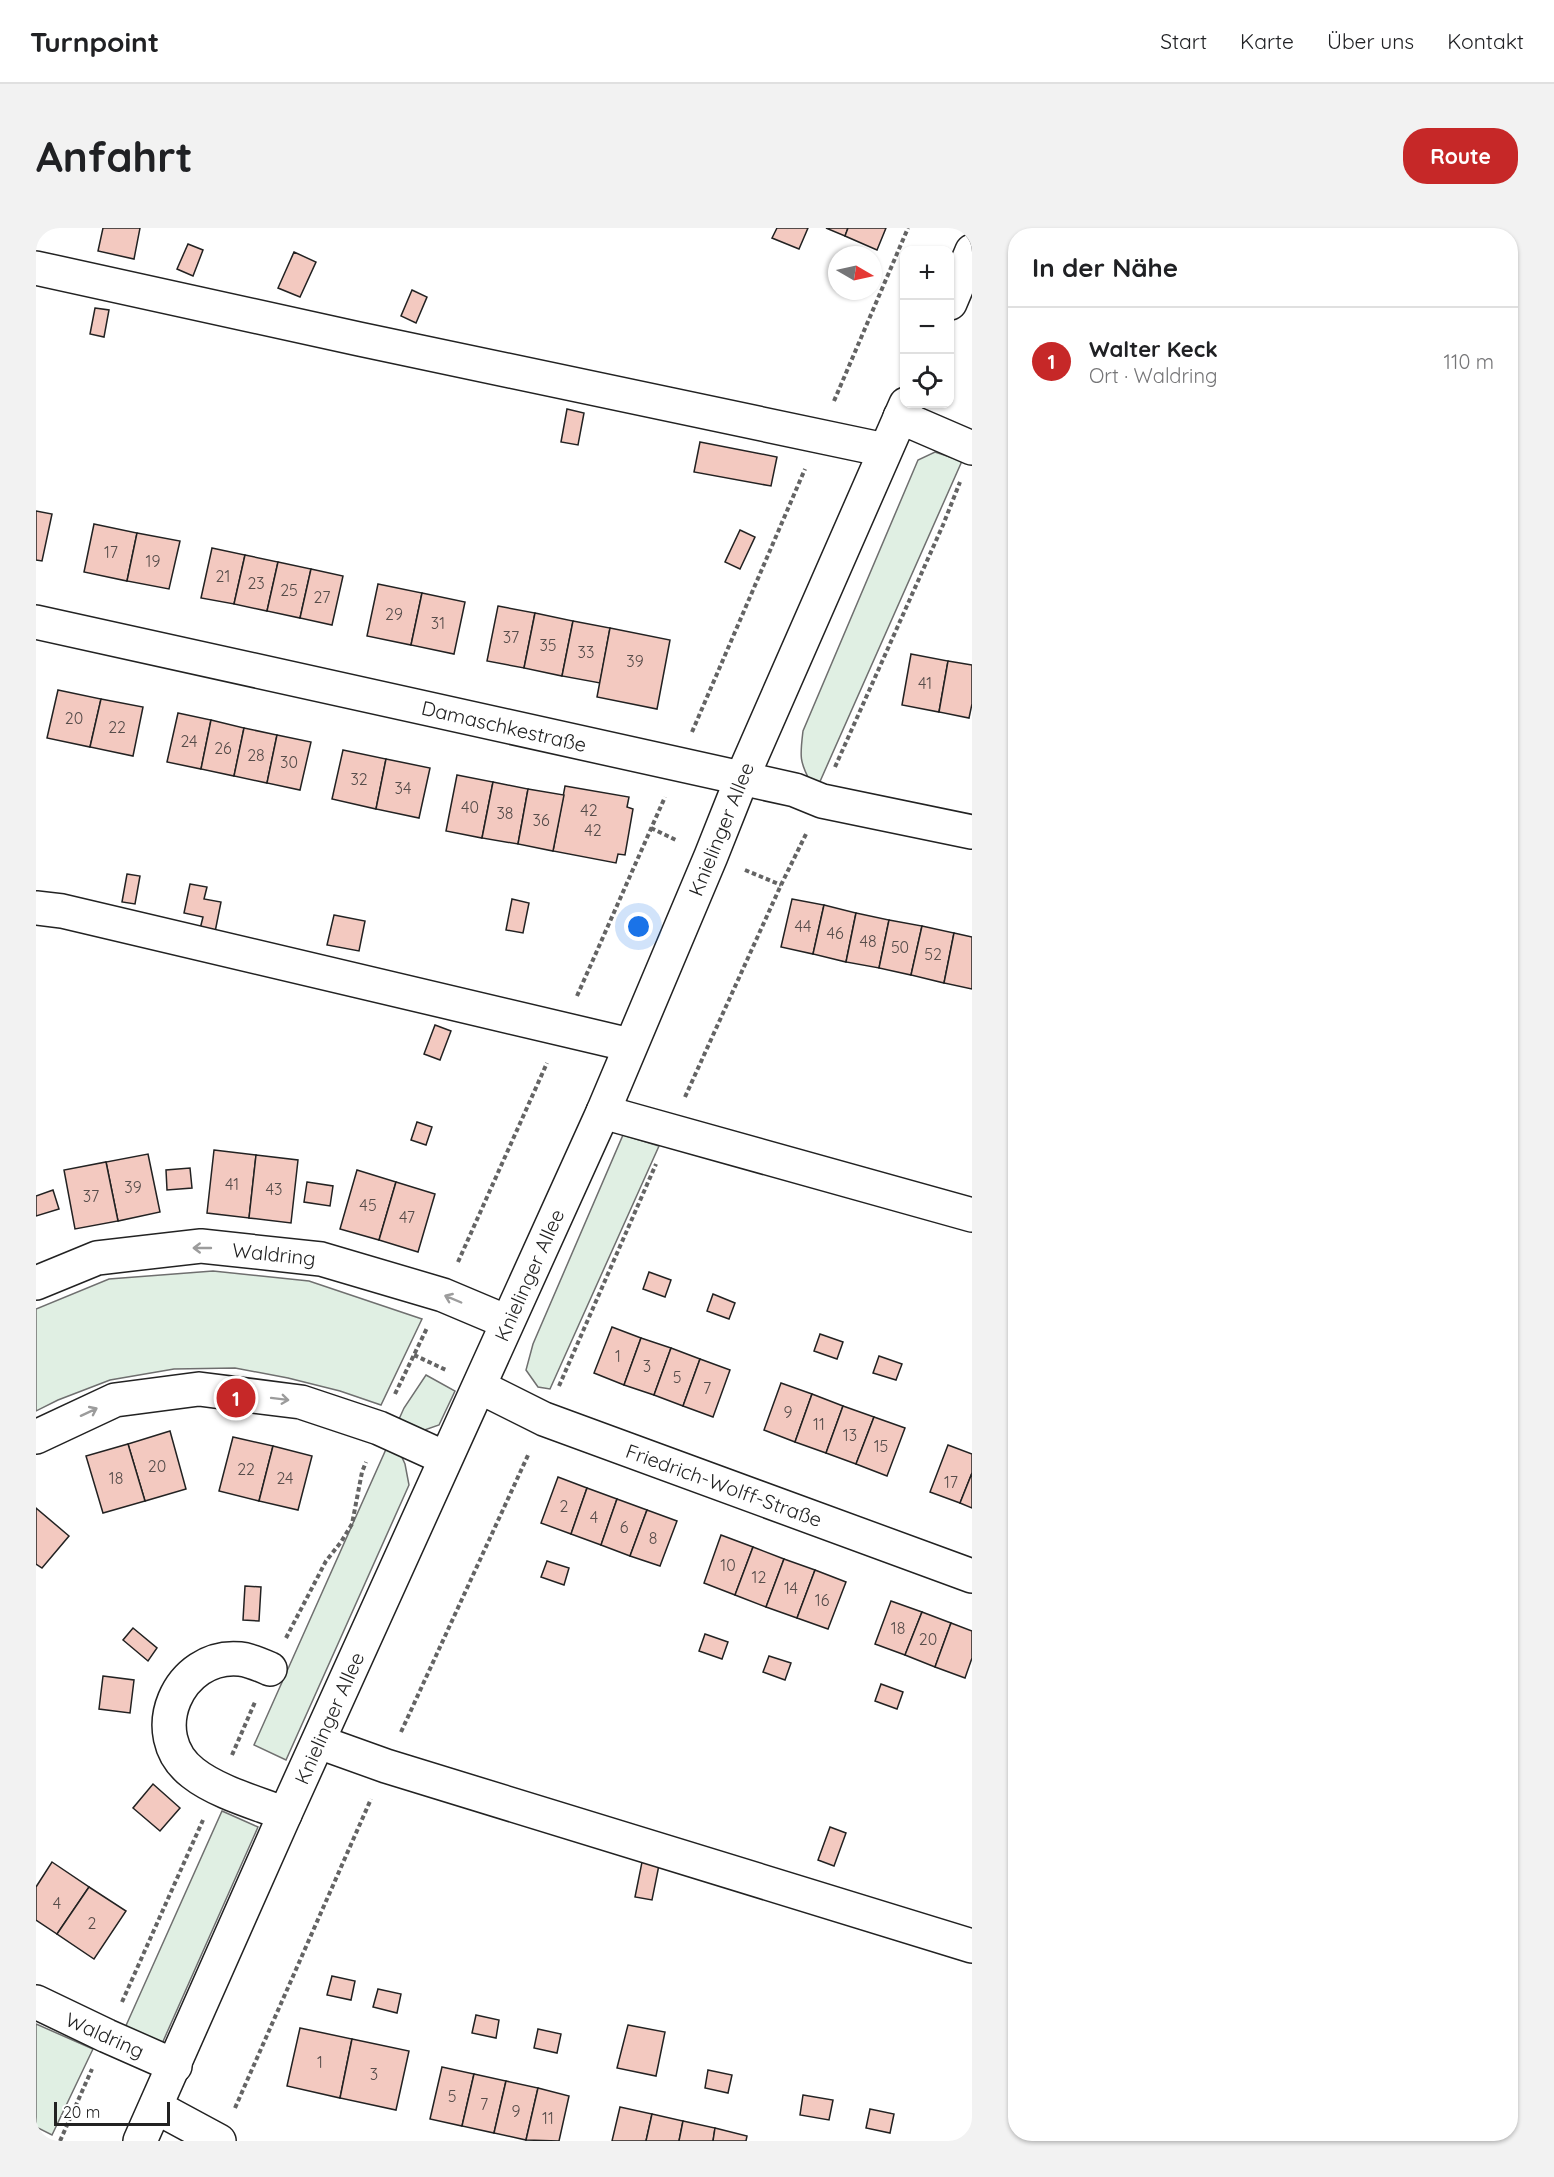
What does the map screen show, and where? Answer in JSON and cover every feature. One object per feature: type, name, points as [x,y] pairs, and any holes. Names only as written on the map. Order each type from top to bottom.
[{"type":"street","points":[[952,300],[969,267]]},
{"type":"street","points":[[36,268],[885,450]]},
{"type":"street","points":[[903,410],[968,460]]},
{"type":"street","name":"Knielinger Allee","points":[[140,2141],[285,1814],[603,1112],[711,856],[741,778],[903,410]]},
{"type":"street","name":"Damaschkestraße","points":[[36,622],[795,790],[822,801],[972,832]]},
{"type":"street","points":[[36,908],[73,914],[630,1045]]},
{"type":"street","points":[[603,1112],[972,1215]]},
{"type":"street","name":"Waldring","points":[[36,1283],[97,1258],[201,1246],[321,1258],[443,1295],[507,1322]]},
{"type":"street","name":"Friedrich-Wolff-Straße","points":[[480,1387],[544,1419],[972,1576]]},
{"type":"street","points":[[36,1437],[115,1400],[199,1389],[301,1402],[379,1428],[446,1458]]},
{"type":"street","points":[[270,1669],[240,1659],[219,1660],[201,1667],[185,1680],[174,1697],[169,1716],[170,1737],[178,1757],[192,1773],[218,1787],[285,1814]]},
{"type":"street","points":[[318,1742],[386,1766],[972,1946]]},
{"type":"street","name":"Waldring","points":[[36,2002],[175,2066]]},
{"type":"street","points":[[156,2107],[219,2141]]},
{"type":"path","points":[[60,2141],[270,1669],[326,1561],[352,1524],[362,1472],[379,1428],[443,1295],[678,765],[908,228]]},
{"type":"path","points":[[234,2109],[781,885],[822,801],[943,525],[968,460]]},
{"type":"green space","points":[[935,452],[962,461],[818,786],[811,783],[802,763],[803,731],[918,460]]},
{"type":"green space","points":[[623,1135],[659,1146],[550,1389],[538,1387],[526,1370],[533,1344]]},
{"type":"green space","points":[[213,1271],[309,1281],[422,1319],[381,1405],[340,1391],[235,1368],[174,1369],[110,1380],[36,1411],[36,1309],[109,1279]]},
{"type":"green space","points":[[426,1375],[455,1391],[439,1425],[416,1433],[395,1428],[404,1408]]},
{"type":"green space","points":[[387,1447],[400,1453],[405,1464],[409,1485],[286,1760],[254,1745]]},
{"type":"green space","points":[[222,1811],[258,1827],[161,2046],[124,2030]]},
{"type":"green space","points":[[36,2024],[93,2049],[52,2135],[36,2127]]},
{"type":"building","points":[[103,228],[140,228],[134,259],[98,251]]},
{"type":"building","points":[[777,228],[808,228],[799,249],[772,238]]},
{"type":"building","points":[[826,228],[848,228],[845,236]]},
{"type":"building","points":[[848,228],[886,228],[879,246],[868,246],[845,236]]},
{"type":"building","points":[[188,244],[203,250],[193,276],[177,269]]},
{"type":"building","points":[[294,252],[316,262],[300,297],[278,288]]},
{"type":"building","points":[[412,290],[427,297],[416,323],[401,316]]},
{"type":"building","points":[[95,308],[109,310],[104,337],[90,334]]},
{"type":"building","points":[[567,409],[584,413],[578,445],[561,442]]},
{"type":"building","points":[[700,442],[777,457],[771,486],[694,472]]},
{"type":"building","points":[[36,511],[52,514],[42,561],[36,560]]},
{"type":"building","points":[[94,524],[137,533],[127,581],[84,572]]},
{"type":"building","points":[[740,530],[755,537],[740,569],[725,562]]},
{"type":"building","points":[[137,533],[180,541],[169,589],[127,581]]},
{"type":"building","points":[[212,548],[245,555],[234,604],[201,598]]},
{"type":"building","points":[[245,555],[278,562],[267,611],[234,604]]},
{"type":"building","points":[[278,562],[311,569],[300,618],[267,611]]},
{"type":"building","points":[[311,569],[343,576],[332,625],[300,618]]},
{"type":"building","points":[[378,584],[422,593],[411,645],[367,636]]},
{"type":"building","points":[[422,593],[465,602],[454,654],[411,645]]},
{"type":"building","points":[[498,606],[535,613],[524,668],[487,661]]},
{"type":"building","points":[[535,613],[573,621],[562,676],[524,668]]},
{"type":"building","points":[[573,621],[610,628],[600,683],[562,676]]},
{"type":"building","points":[[610,628],[670,640],[657,709],[597,697]]},
{"type":"building","points":[[911,654],[948,661],[939,712],[902,705]]},
{"type":"building","points":[[948,661],[972,665],[972,704],[969,718],[939,712]]},
{"type":"building","points":[[58,690],[101,699],[90,747],[47,738]]},
{"type":"building","points":[[101,699],[143,707],[133,756],[90,747]]},
{"type":"building","points":[[178,713],[211,720],[201,769],[167,762]]},
{"type":"building","points":[[211,720],[244,728],[234,776],[201,769]]},
{"type":"building","points":[[244,728],[277,735],[267,783],[234,776]]},
{"type":"building","points":[[277,735],[311,742],[300,790],[267,783]]},
{"type":"building","points":[[343,750],[386,759],[376,809],[332,799]]},
{"type":"building","points":[[386,759],[430,768],[419,818],[376,809]]},
{"type":"building","points":[[457,775],[493,782],[482,838],[446,831]]},
{"type":"building","points":[[493,782],[528,789],[518,844],[482,838]]},
{"type":"building","points":[[565,786],[629,797],[627,807],[633,809],[625,855],[618,854],[616,863],[553,851]]},
{"type":"building","points":[[528,789],[564,795],[553,851],[518,844]]},
{"type":"building","points":[[127,874],[140,876],[135,904],[122,902]]},
{"type":"building","points":[[190,884],[207,887],[204,899],[221,902],[215,932],[200,929],[203,917],[184,913]]},
{"type":"building","points":[[512,899],[529,903],[523,933],[506,930]]},
{"type":"building","points":[[792,899],[824,905],[813,954],[781,947]]},
{"type":"building","points":[[824,905],[856,913],[846,962],[813,954]]},
{"type":"building","points":[[856,913],[889,920],[879,968],[846,962]]},
{"type":"building","points":[[334,915],[365,921],[359,951],[327,945]]},
{"type":"building","points":[[889,920],[922,926],[911,975],[879,968]]},
{"type":"building","points":[[922,926],[954,933],[944,983],[911,975]]},
{"type":"building","points":[[954,933],[972,937],[972,989],[944,983]]},
{"type":"building","points":[[435,1025],[451,1031],[440,1060],[424,1054]]},
{"type":"building","points":[[417,1122],[432,1127],[426,1145],[411,1140]]},
{"type":"building","points":[[214,1150],[256,1155],[249,1218],[207,1213]]},
{"type":"building","points":[[148,1154],[160,1212],[118,1221],[106,1162]]},
{"type":"building","points":[[256,1155],[298,1160],[291,1223],[249,1218]]},
{"type":"building","points":[[106,1162],[118,1221],[75,1229],[64,1170]]},
{"type":"building","points":[[190,1168],[192,1188],[167,1190],[166,1170]]},
{"type":"building","points":[[357,1170],[396,1182],[379,1240],[340,1229]]},
{"type":"building","points":[[307,1182],[333,1186],[330,1206],[304,1202]]},
{"type":"building","points":[[396,1182],[435,1194],[418,1252],[379,1240]]},
{"type":"building","points":[[53,1190],[59,1209],[36,1216],[36,1196]]},
{"type":"building","points":[[649,1272],[671,1280],[665,1297],[643,1289]]},
{"type":"building","points":[[713,1294],[735,1303],[729,1319],[707,1311]]},
{"type":"building","points":[[612,1327],[641,1338],[624,1385],[594,1373]]},
{"type":"building","points":[[820,1334],[843,1342],[837,1359],[814,1351]]},
{"type":"building","points":[[641,1338],[671,1348],[654,1395],[624,1385]]},
{"type":"building","points":[[671,1348],[700,1359],[683,1406],[654,1395]]},
{"type":"building","points":[[879,1356],[902,1364],[896,1380],[873,1373]]},
{"type":"building","points":[[700,1359],[730,1370],[713,1417],[683,1406]]},
{"type":"building","points":[[781,1383],[812,1394],[795,1442],[764,1430]]},
{"type":"building","points":[[812,1394],[843,1406],[826,1453],[795,1442]]},
{"type":"building","points":[[843,1406],[874,1417],[856,1464],[826,1453]]},
{"type":"building","points":[[874,1417],[905,1428],[887,1476],[856,1464]]},
{"type":"building","points":[[170,1431],[186,1489],[145,1501],[128,1444]]},
{"type":"building","points":[[233,1437],[273,1446],[259,1501],[219,1491]]},
{"type":"building","points":[[128,1444],[145,1501],[103,1513],[86,1456]]},
{"type":"building","points":[[948,1445],[972,1454],[972,1473],[960,1503],[930,1492]]},
{"type":"building","points":[[273,1446],[312,1456],[298,1510],[259,1501]]},
{"type":"building","points":[[972,1473],[972,1508],[960,1503]]},
{"type":"building","points":[[558,1477],[587,1488],[571,1534],[541,1523]]},
{"type":"building","points":[[587,1488],[617,1499],[601,1545],[571,1534]]},
{"type":"building","points":[[617,1499],[647,1510],[630,1556],[601,1545]]},
{"type":"building","points":[[36,1508],[69,1536],[42,1568],[36,1564]]},
{"type":"building","points":[[647,1510],[677,1521],[660,1566],[630,1556]]},
{"type":"building","points":[[721,1535],[753,1547],[735,1595],[704,1583]]},
{"type":"building","points":[[753,1547],[784,1559],[766,1607],[735,1595]]},
{"type":"building","points":[[784,1559],[815,1570],[797,1618],[766,1607]]},
{"type":"building","points":[[547,1561],[569,1568],[564,1585],[541,1577]]},
{"type":"building","points":[[815,1570],[846,1582],[828,1629],[797,1618]]},
{"type":"building","points":[[245,1586],[261,1587],[259,1621],[243,1620]]},
{"type":"building","points":[[891,1601],[922,1612],[905,1655],[875,1644]]},
{"type":"building","points":[[922,1612],[951,1623],[935,1667],[905,1655]]},
{"type":"building","points":[[951,1623],[972,1631],[972,1658],[965,1678],[935,1667]]},
{"type":"building","points":[[133,1628],[157,1648],[148,1661],[123,1640]]},
{"type":"building","points":[[705,1634],[728,1642],[722,1659],[699,1651]]},
{"type":"building","points":[[769,1656],[791,1663],[785,1680],[763,1672]]},
{"type":"building","points":[[103,1676],[134,1680],[130,1713],[99,1709]]},
{"type":"building","points":[[881,1684],[903,1692],[897,1709],[875,1701]]},
{"type":"building","points":[[153,1784],[180,1808],[160,1831],[133,1808]]},
{"type":"building","points":[[830,1827],[846,1833],[834,1866],[818,1860]]},
{"type":"building","points":[[52,1862],[89,1887],[57,1934],[36,1920],[36,1887]]},
{"type":"building","points":[[642,1862],[659,1865],[652,1900],[635,1897]]},
{"type":"building","points":[[89,1887],[126,1911],[94,1959],[57,1934]]},
{"type":"building","points":[[332,1976],[355,1981],[351,2000],[327,1995]]},
{"type":"building","points":[[378,1989],[401,1994],[397,2013],[373,2007]]},
{"type":"building","points":[[476,2015],[499,2020],[496,2038],[472,2033]]},
{"type":"building","points":[[628,2025],[665,2032],[656,2076],[617,2068]]},
{"type":"building","points":[[300,2028],[352,2039],[340,2098],[287,2086]]},
{"type":"building","points":[[538,2029],[561,2034],[557,2053],[534,2048]]},
{"type":"building","points":[[352,2039],[409,2051],[396,2110],[340,2098]]},
{"type":"building","points":[[442,2067],[474,2074],[462,2126],[430,2119]]},
{"type":"building","points":[[708,2070],[732,2075],[728,2093],[705,2088]]},
{"type":"building","points":[[474,2074],[506,2081],[494,2133],[462,2126]]},
{"type":"building","points":[[506,2081],[538,2088],[526,2140],[494,2133]]},
{"type":"building","points":[[538,2088],[569,2096],[559,2141],[526,2140]]},
{"type":"building","points":[[803,2095],[833,2100],[829,2120],[800,2115]]},
{"type":"building","points":[[620,2107],[652,2114],[646,2141],[612,2141]]},
{"type":"building","points":[[870,2109],[894,2114],[890,2133],[866,2128]]},
{"type":"building","points":[[652,2114],[683,2121],[679,2141],[646,2141]]},
{"type":"building","points":[[683,2121],[715,2128],[713,2141],[679,2141]]},
{"type":"building","points":[[715,2128],[747,2136],[746,2141],[713,2141]]},
{"type":"place","name":"Walter Keck","points":[[236,1398]]}]
